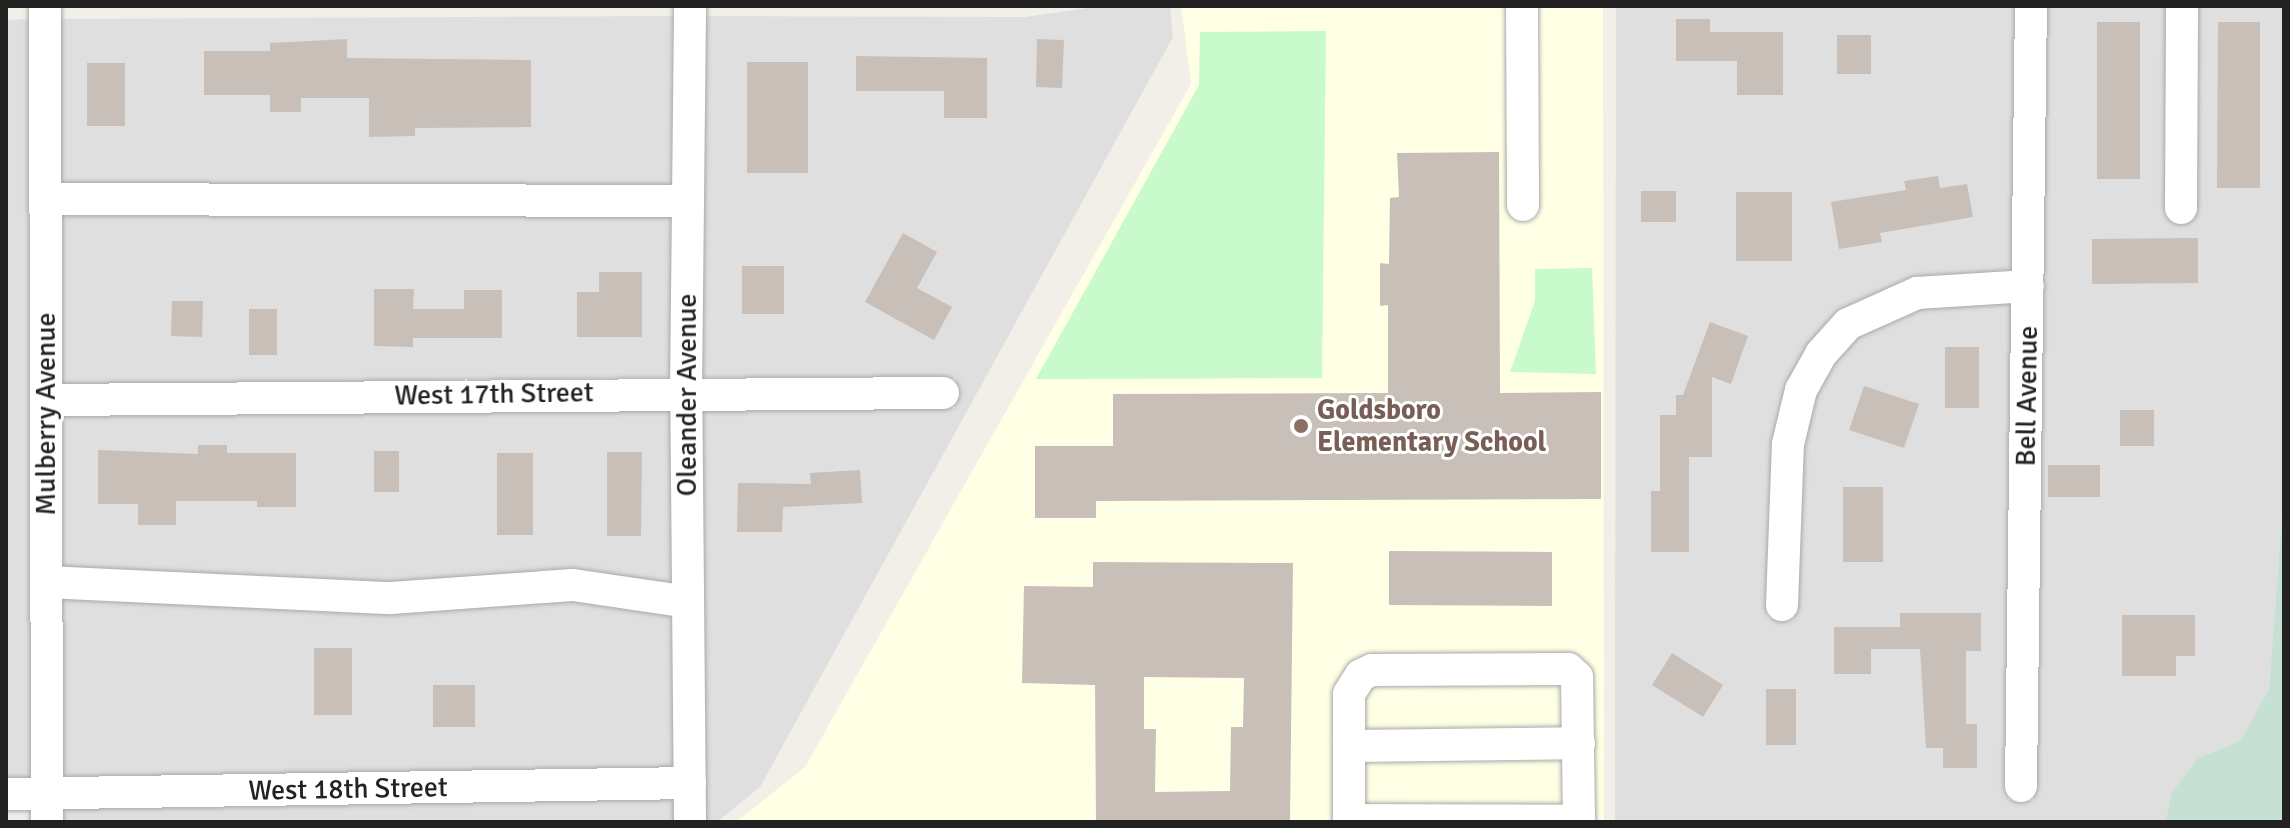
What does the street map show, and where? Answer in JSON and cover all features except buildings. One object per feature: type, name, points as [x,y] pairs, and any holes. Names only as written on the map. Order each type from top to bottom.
[{"type":"street","name":"Mulberry Avenue","points":[[45,6],[47,808]]},
{"type":"street","name":"Oleander Avenue","points":[[690,6],[686,392],[690,822]]},
{"type":"street","points":[[1522,6],[1523,205]]},
{"type":"street","name":"Bell Avenue","points":[[2021,786],[2031,6]]},
{"type":"street","points":[[2181,208],[2182,6]]},
{"type":"street","points":[[46,199],[688,201]]},
{"type":"street","points":[[1782,605],[1788,444],[1801,390],[1821,354],[1848,324],[1917,293],[2028,286]]},
{"type":"street","name":"West 17th Street","points":[[46,400],[686,392],[943,393]]},
{"type":"street","points":[[46,582],[391,598],[573,585],[688,602]]},
{"type":"street","points":[[1372,670],[1575,671],[1579,743],[1579,822],[1349,821],[1349,694],[1353,683],[1372,670]]},
{"type":"street","points":[[1349,746],[1579,743]]},
{"type":"street","name":"West 18th Street","points":[[6,794],[47,808],[690,783]]},
{"type":"shaded area","points":[[1102,6],[1170,6],[1173,37],[760,787],[717,822],[703,822],[700,407],[955,408],[956,378],[700,377],[703,16],[1025,17]]},
{"type":"shaded area","name":"Goldsboro Elementary School","points":[[1181,6],[1603,6],[1604,822],[736,822],[805,767],[1191,84]]},
{"type":"shaded area","points":[[1616,6],[2018,6],[2015,271],[1916,278],[1842,310],[1775,440],[1767,619],[1794,620],[1801,446],[1813,396],[1831,363],[1856,336],[1919,308],[2014,302],[2008,800],[2034,801],[2044,6],[2284,6],[2284,487],[2269,689],[2240,741],[2198,758],[2172,792],[2165,822],[1615,822]]},
{"type":"shaded area","points":[[677,16],[673,377],[59,385],[59,19]]},
{"type":"shaded area","points":[[32,19],[34,779],[6,779],[6,20]]},
{"type":"shaded area","points":[[673,407],[676,768],[60,779],[59,415]]},
{"type":"shaded area","points":[[2284,487],[2284,822],[2165,822],[2172,792],[2198,758],[2240,741],[2269,689]]},
{"type":"shaded area","points":[[676,798],[677,822],[61,822],[60,809]]},
{"type":"green space","points":[[1326,31],[1322,378],[1036,379],[1199,85],[1200,32]]},
{"type":"green space","points":[[1592,268],[1596,374],[1510,372],[1535,301],[1535,269]]},
{"type":"place","name":"Goldsboro Elementary School","points":[[1301,426]]}]
